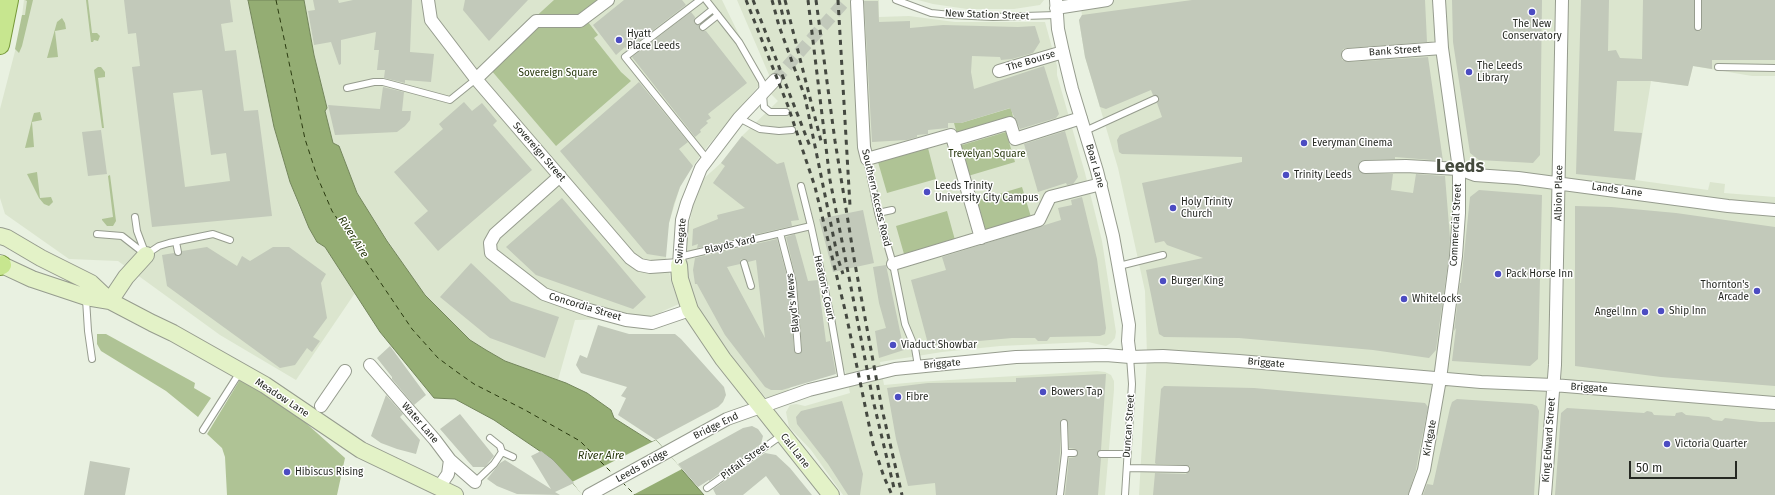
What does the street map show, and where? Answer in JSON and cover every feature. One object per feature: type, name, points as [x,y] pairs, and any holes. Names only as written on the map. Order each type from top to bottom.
[{"type":"main road","points":[[0,45],[9,0]]},
{"type":"street","name":"Sovereign Street","points":[[428,0],[431,20],[476,79],[630,258],[640,264],[650,267],[679,261]]},
{"type":"street","points":[[476,79],[536,21],[580,21],[608,0]]},
{"type":"street","points":[[1056,8],[1107,0]]},
{"type":"street","name":"Commercial Street","points":[[1439,0],[1442,48],[1459,169],[1459,212],[1456,256],[1440,379]]},
{"type":"street","name":"Albion Place","points":[[1553,385],[1555,365],[1562,0]]},
{"type":"street","name":"Southern Access Road","points":[[857,2],[864,147],[867,159]]},
{"type":"street","name":"Boar Lane","points":[[1056,8],[1062,52],[1101,184],[1118,266],[1129,333],[1128,341],[1130,357]]},
{"type":"street","name":"Bank Street","points":[[1348,55],[1442,48]]},
{"type":"street","name":"The Bourse","points":[[999,71],[1062,52]]},
{"type":"street","name":"Swinegate","points":[[761,406],[723,359],[690,310],[680,279],[679,261],[680,237],[686,203],[694,184],[707,159],[768,84]]},
{"type":"street","points":[[953,140],[1010,123],[1015,139],[1081,118]]},
{"type":"street","points":[[867,159],[951,135],[965,190],[981,238]]},
{"type":"street","name":"Lands Lane","points":[[1365,167],[1406,166],[1459,169],[1475,175],[1559,183],[1728,206],[1775,210]]},
{"type":"street","name":"Concordia Street","points":[[560,176],[494,234],[485,253],[544,294],[589,310],[626,320],[652,323],[690,310]]},
{"type":"street","points":[[893,264],[1039,220],[1050,197],[1101,184]]},
{"type":"street","name":"Meadow Lane","points":[[2,233],[41,258],[91,283],[110,301],[173,333],[281,395],[361,450],[454,495]]},
{"type":"street","points":[[110,301],[126,277],[146,255]]},
{"type":"street","name":"Meadow Lane","points":[[1,265],[32,279],[86,297],[110,301]]},
{"type":"street","name":"Briggate","points":[[761,406],[808,390],[842,381],[918,366],[1016,357],[1106,355],[1130,357],[1163,356],[1240,361],[1440,379],[1553,385],[1775,403]]},
{"type":"street","name":"Water Lane","points":[[370,365],[435,440],[450,460]]},
{"type":"street","points":[[321,406],[345,371]]},
{"type":"street","name":"Kirkgate","points":[[1415,495],[1424,470],[1440,379]]},
{"type":"street","name":"King Edward Street","points":[[1545,495],[1553,385]]},
{"type":"street","name":"Call Lane","points":[[761,406],[782,435],[831,495]]},
{"type":"street","name":"Bridge End","points":[[673,449],[727,419],[761,406]]},
{"type":"street","name":"Leeds Bridge","points":[[589,495],[673,449]]},
{"type":"street","points":[[450,460],[475,482]]},
{"type":"street","points":[[439,487],[448,474],[450,460]]},
{"type":"lane","points":[[700,0],[624,57],[707,159]]},
{"type":"lane","points":[[706,0],[739,42],[768,84],[764,107],[770,112],[786,112]]},
{"type":"lane","name":"New Station Street","points":[[896,0],[931,13],[951,15],[993,17],[1056,8]]},
{"type":"lane","points":[[1698,0],[1698,27]]},
{"type":"lane","points":[[698,21],[713,9]]},
{"type":"lane","points":[[703,27],[718,15]]},
{"type":"lane","points":[[1718,67],[1775,68]]},
{"type":"lane","points":[[347,88],[374,82],[383,82],[450,100],[476,79]]},
{"type":"lane","points":[[1085,132],[1155,99]]},
{"type":"lane","points":[[740,118],[760,129],[779,132],[792,130]]},
{"type":"lane","name":"Southern Access Road","points":[[867,159],[878,213],[893,264],[905,324],[915,348],[918,366]]},
{"type":"lane","name":"Heaton's Court","points":[[801,186],[831,318],[842,381]]},
{"type":"lane","points":[[878,213],[892,210]]},
{"type":"lane","points":[[135,217],[137,231],[146,255]]},
{"type":"lane","points":[[780,233],[811,226]]},
{"type":"lane","name":"Blayds Yard","points":[[679,261],[739,246],[780,233]]},
{"type":"lane","name":"Blayd's Mews","points":[[780,233],[793,283],[798,350]]},
{"type":"lane","points":[[97,234],[114,234],[122,236],[146,255]]},
{"type":"lane","points":[[146,255],[159,246],[213,234],[230,240]]},
{"type":"lane","points":[[176,242],[178,252]]},
{"type":"lane","points":[[1118,266],[1163,255]]},
{"type":"lane","points":[[744,263],[751,286]]},
{"type":"lane","points":[[86,297],[88,331],[92,359]]},
{"type":"lane","name":"Duncan Street","points":[[1126,495],[1126,468],[1132,384],[1130,357]]},
{"type":"lane","points":[[203,430],[240,372]]},
{"type":"lane","points":[[1060,495],[1065,453],[1064,423]]},
{"type":"lane","name":"Pitfall Street","points":[[707,488],[782,435]]},
{"type":"lane","points":[[490,438],[500,446],[502,452],[513,457]]},
{"type":"lane","points":[[475,482],[494,464],[502,452]]},
{"type":"lane","points":[[1065,453],[1074,453]]},
{"type":"lane","points":[[1101,454],[1127,454]]},
{"type":"lane","points":[[1126,468],[1186,469]]},
{"type":"shaded area","points":[[24,0],[248,0],[274,127],[299,207],[317,242],[325,247],[355,293],[296,380],[220,335],[118,261],[69,259],[5,214],[0,198],[0,109],[20,32]]},
{"type":"shaded area","points":[[304,0],[722,0],[762,82],[707,147],[686,175],[680,187],[669,223],[666,241],[666,257],[671,281],[679,304],[663,311],[653,318],[575,320],[558,380],[505,361],[470,340],[425,295],[410,275],[357,193],[339,146],[333,143],[325,110],[327,108],[314,55]]},
{"type":"shaded area","points":[[737,0],[850,0],[851,6],[857,0],[879,0],[879,17],[909,16],[955,22],[1045,22],[1057,66],[1057,75],[1085,173],[1102,241],[1116,332],[1115,338],[1106,346],[1088,342],[1000,346],[942,352],[880,362],[884,385],[1097,371],[1105,372],[1111,375],[1114,381],[1114,390],[1105,495],[843,495],[811,450],[789,427],[786,412],[790,405],[796,404],[805,406],[850,393],[845,370],[792,385],[787,392],[766,398],[717,340],[700,313],[690,287],[687,268],[686,239],[695,197],[701,181],[721,163],[742,136],[778,101],[771,94],[775,89]]},
{"type":"shaded area","points":[[918,0],[1044,0],[1040,5],[1014,9],[967,9],[933,4]]},
{"type":"shaded area","points":[[1072,0],[1775,0],[1775,76],[1752,76],[1693,66],[1688,86],[1651,81],[1635,180],[1708,190],[1710,182],[1725,184],[1724,193],[1775,197],[1775,495],[1139,495],[1147,356],[1145,291],[1118,168],[1085,57],[1079,20],[1082,15],[1080,3]]},
{"type":"green space","points":[[25,0],[33,0],[19,53],[15,49],[22,15],[25,15],[27,1]]},
{"type":"green space","points":[[86,0],[88,0],[92,33],[97,33],[100,36],[98,41],[94,40],[91,42]]},
{"type":"green space","name":"Sovereign Square","points":[[554,0],[598,0],[584,11],[585,18],[598,35],[594,38],[621,72],[631,81],[556,146],[485,63]]},
{"type":"green space","points":[[62,18],[66,29],[55,31],[58,57],[47,58],[57,22]]},
{"type":"green space","points":[[101,67],[105,72],[105,77],[98,78],[104,128],[102,128],[94,70]]},
{"type":"green space","points":[[1011,108],[1013,117],[957,134],[954,123],[961,123]]},
{"type":"green space","points":[[40,112],[42,120],[32,122],[34,147],[25,148],[34,113]]},
{"type":"green space","name":"Trevelyan Square","points":[[1006,132],[1015,162],[968,176],[959,146]]},
{"type":"green space","points":[[928,148],[936,179],[887,193],[878,162]]},
{"type":"green space","points":[[37,172],[40,198],[51,197],[53,202],[49,206],[44,204],[39,198],[27,174]]},
{"type":"green space","points":[[110,175],[116,221],[113,226],[107,226],[102,219],[113,217],[108,176]]},
{"type":"green space","name":"Trevelyan Square","points":[[1022,187],[1031,217],[984,231],[975,201]]},
{"type":"green space","points":[[947,211],[955,240],[904,254],[896,226]]},
{"type":"green space","points":[[97,334],[106,334],[195,383],[194,388],[211,398],[198,417],[166,391],[101,351],[97,344]]},
{"type":"green space","points":[[241,378],[298,416],[345,458],[337,495],[227,495],[225,457],[222,448],[207,434]]},
{"type":"water","name":"River Aire","points":[[248,0],[304,0],[314,55],[327,108],[325,111],[333,143],[339,146],[357,193],[387,241],[425,295],[470,340],[505,361],[566,383],[587,393],[611,410],[614,418],[652,442],[656,440],[704,495],[583,495],[553,460],[494,420],[455,399],[434,398],[380,332],[325,247],[317,242],[309,228],[290,182],[274,127]]},
{"type":"pier","points":[[656,440],[682,469],[633,495],[582,495],[572,482]]},
{"type":"building","points":[[124,0],[230,0],[233,22],[221,24],[225,51],[236,50],[244,111],[258,110],[272,216],[152,227],[132,67],[140,66],[136,33],[128,34]],"holes":[[[202,90],[211,155],[226,153],[230,181],[185,187],[173,93]]]},
{"type":"building","points":[[313,0],[338,0],[339,3],[353,0],[412,0],[410,52],[434,54],[431,82],[405,80],[405,83],[384,78],[385,70],[377,70],[379,50],[374,50],[376,32],[341,40],[341,64],[339,65],[331,42],[314,45],[308,11],[315,10]]},
{"type":"building","points":[[465,0],[528,0],[489,41],[463,10]]},
{"type":"building","name":"Hyatt Place Leeds","points":[[624,0],[682,0],[686,5],[627,50],[625,47],[616,55],[593,25]]},
{"type":"building","name":"Trinity Leeds","points":[[1192,0],[1425,0],[1427,42],[1347,48],[1343,49],[1341,55],[1342,60],[1349,62],[1428,57],[1443,161],[1395,157],[1395,159],[1364,160],[1361,161],[1358,167],[1359,171],[1365,174],[1393,174],[1391,190],[1413,193],[1416,174],[1445,176],[1450,238],[1449,255],[1436,350],[1429,358],[1373,350],[1239,338],[1164,337],[1159,334],[1146,270],[1203,258],[1167,245],[1164,241],[1155,243],[1142,183],[1242,162],[1242,157],[1122,154],[1119,152],[1117,140],[1120,135],[1162,117],[1157,103],[1159,98],[1157,95],[1153,95],[1151,90],[1106,109],[1100,107],[1085,57],[1079,20],[1082,15]]},
{"type":"building","points":[[1452,0],[1542,0],[1540,155],[1533,163],[1479,160],[1470,153],[1453,42]]},
{"type":"building","points":[[1581,0],[1609,0],[1608,51],[1616,50],[1620,58],[1642,59],[1643,0],[1694,0],[1694,27],[1698,31],[1701,31],[1702,0],[1775,0],[1775,60],[1712,60],[1712,69],[1693,66],[1688,86],[1651,81],[1617,81],[1614,131],[1642,133],[1635,180],[1576,174]]},
{"type":"building","points":[[864,1],[878,1],[879,22],[910,21],[910,28],[943,25],[1035,26],[1040,42],[1033,53],[1012,59],[1001,60],[1000,57],[972,56],[971,72],[974,89],[1044,66],[1059,114],[1056,118],[1020,129],[1010,108],[961,123],[948,123],[948,128],[928,130],[928,134],[917,135],[917,137],[907,140],[872,142]]},
{"type":"building","points":[[691,12],[695,17],[694,23],[699,25],[701,31],[706,31],[747,83],[708,114],[711,118],[706,121],[708,123],[695,137],[632,57]]},
{"type":"building","points":[[639,82],[688,142],[679,149],[693,166],[680,187],[674,204],[669,223],[666,257],[647,254],[560,151]]},
{"type":"building","points":[[383,87],[404,92],[402,111],[411,111],[410,120],[405,126],[397,132],[335,135],[328,105],[380,109]]},
{"type":"building","points":[[464,102],[472,111],[482,103],[497,121],[493,125],[532,170],[438,251],[414,223],[428,211],[394,172],[443,129],[439,124]]},
{"type":"building","points":[[101,130],[107,174],[88,176],[82,132]]},
{"type":"building","points":[[1065,131],[1078,177],[1073,184],[1067,185],[1066,183],[1038,192],[1024,144]]},
{"type":"building","points":[[742,136],[777,164],[784,162],[799,220],[791,221],[792,226],[697,248],[698,244],[692,246],[693,229],[718,219],[717,215],[745,208],[713,183],[725,166],[721,163]]},
{"type":"building","points":[[1479,190],[1542,195],[1538,359],[1530,366],[1452,361],[1456,328],[1454,331],[1461,283],[1470,197]]},
{"type":"building","points":[[1082,197],[1097,259],[1106,328],[1105,334],[1100,336],[1050,337],[1047,341],[1038,341],[1035,338],[1012,338],[935,345],[930,344],[927,340],[911,280],[946,270],[942,257],[1061,220],[1058,208],[1072,205],[1071,200]]},
{"type":"building","points":[[562,198],[646,297],[633,309],[536,275],[506,247]]},
{"type":"building","points":[[1575,206],[1611,207],[1676,213],[1775,227],[1775,386],[1661,377],[1575,366]]},
{"type":"building","points":[[863,210],[874,263],[833,272],[819,219]]},
{"type":"building","points":[[795,234],[808,281],[818,280],[826,342],[830,341],[836,374],[782,390],[771,390],[765,387],[725,335],[697,284],[695,284],[693,270],[695,258],[777,239],[789,284],[794,350],[796,354],[800,354],[802,350],[797,283],[786,237]],"holes":[[[743,259],[748,262],[756,260],[765,338],[727,267],[740,264],[740,260]]]},
{"type":"building","points":[[207,247],[237,266],[242,256],[250,261],[273,247],[289,247],[326,274],[321,283],[327,318],[313,337],[320,341],[312,352],[307,348],[295,365],[280,368],[167,286],[162,255],[174,253],[178,256],[181,255],[182,251]]},
{"type":"building","points":[[471,263],[511,301],[559,317],[545,358],[490,338],[440,297]]},
{"type":"building","points":[[886,265],[904,350],[879,358],[875,331],[886,328],[879,303],[873,267]]},
{"type":"building","points":[[598,325],[629,334],[675,334],[724,387],[726,395],[723,402],[718,407],[656,440],[618,415],[626,398],[621,396],[627,387],[581,373],[576,365],[580,355],[587,358]]},
{"type":"building","points":[[390,346],[426,395],[414,405],[392,379],[377,358]]},
{"type":"building","points":[[1106,374],[1101,450],[1097,454],[1097,457],[1101,458],[1098,495],[1065,495],[1069,458],[1076,457],[1078,453],[1076,449],[1069,448],[1068,423],[1064,419],[1061,419],[1060,423],[1060,453],[1056,495],[936,495],[935,483],[908,486],[896,439],[887,388],[928,383],[1016,382],[1016,378]]},
{"type":"building","points":[[1164,386],[1254,388],[1425,403],[1428,407],[1416,470],[1408,495],[1153,495],[1155,473],[1186,474],[1190,469],[1190,466],[1186,465],[1155,463],[1161,389]]},
{"type":"building","points":[[386,395],[403,414],[400,417],[420,440],[416,454],[381,443],[371,436]]},
{"type":"building","points":[[1457,399],[1532,404],[1537,406],[1539,411],[1534,495],[1423,495],[1427,484],[1433,485],[1450,408],[1452,402]]},
{"type":"building","points":[[842,401],[863,474],[860,495],[848,495],[828,464],[797,424],[796,417],[801,411]]},
{"type":"building","name":"Victoria Quarter","points":[[1567,408],[1644,413],[1647,411],[1652,412],[1654,415],[1675,416],[1676,413],[1682,412],[1686,415],[1709,417],[1713,420],[1722,421],[1725,418],[1775,422],[1775,495],[1555,495],[1561,413]]},
{"type":"building","points":[[460,414],[494,456],[485,467],[473,467],[440,429]]},
{"type":"building","points":[[752,426],[758,429],[763,436],[761,444],[709,481],[698,487],[678,464],[743,428]]},
{"type":"building","points":[[541,451],[553,460],[574,483],[555,492],[560,495],[517,494],[497,486],[487,479],[500,463],[505,460],[551,489],[531,456]]},
{"type":"building","points":[[765,453],[776,455],[790,468],[812,495],[780,495],[766,476],[743,495],[716,495],[713,489]]},
{"type":"building","points":[[90,461],[130,468],[125,495],[84,495]]},
{"type":"ferry route","points":[[276,0],[305,139],[317,176],[332,211],[412,329],[438,358],[457,372],[474,384],[525,410],[580,441],[614,475]]},
{"type":"ferry route","points":[[622,482],[635,495]]},
{"type":"tunnel","points":[[775,80],[846,0]]},
{"type":"railway","points":[[746,0],[788,106],[815,187],[846,314],[873,444],[884,477],[892,495]]},
{"type":"railway","points":[[753,0],[811,149]]},
{"type":"railway","points":[[772,0],[779,26],[805,97],[838,259],[843,274]]},
{"type":"railway","points":[[779,0],[786,29]]},
{"type":"railway","points":[[785,0],[821,141]]},
{"type":"railway","points":[[808,0],[830,180],[873,400],[894,488]]},
{"type":"railway","points":[[816,0],[835,141],[855,264],[882,409],[902,495]]},
{"type":"railway","points":[[838,0],[850,206]]},
{"type":"place","name":"The New Conservatory","points":[[1532,12]]},
{"type":"place","name":"Hyatt Place Leeds","points":[[619,40]]},
{"type":"place","name":"The Leeds Library","points":[[1469,72]]},
{"type":"place","name":"Everyman Cinema","points":[[1304,143]]},
{"type":"place","name":"Trinity Leeds","points":[[1286,175]]},
{"type":"place","name":"Leeds Trinity University City Campus","points":[[927,192]]},
{"type":"place","name":"Holy Trinity Church","points":[[1173,208]]},
{"type":"place","name":"Pack Horse Inn","points":[[1498,274]]},
{"type":"place","name":"Burger King","points":[[1163,281]]},
{"type":"place","name":"Thornton's Arcade","points":[[1757,291]]},
{"type":"place","name":"Whitelocks","points":[[1404,299]]},
{"type":"place","name":"Ship Inn","points":[[1661,311]]},
{"type":"place","name":"Angel Inn","points":[[1645,312]]},
{"type":"place","name":"Viaduct Showbar","points":[[893,345]]},
{"type":"place","name":"Bowers Tap","points":[[1043,392]]},
{"type":"place","name":"Fibre","points":[[898,397]]},
{"type":"place","name":"Victoria Quarter","points":[[1667,444]]},
{"type":"place","name":"Hibiscus Rising","points":[[287,472]]},
{"type":"district","name":"Leeds","points":[[1460,167]]}]
